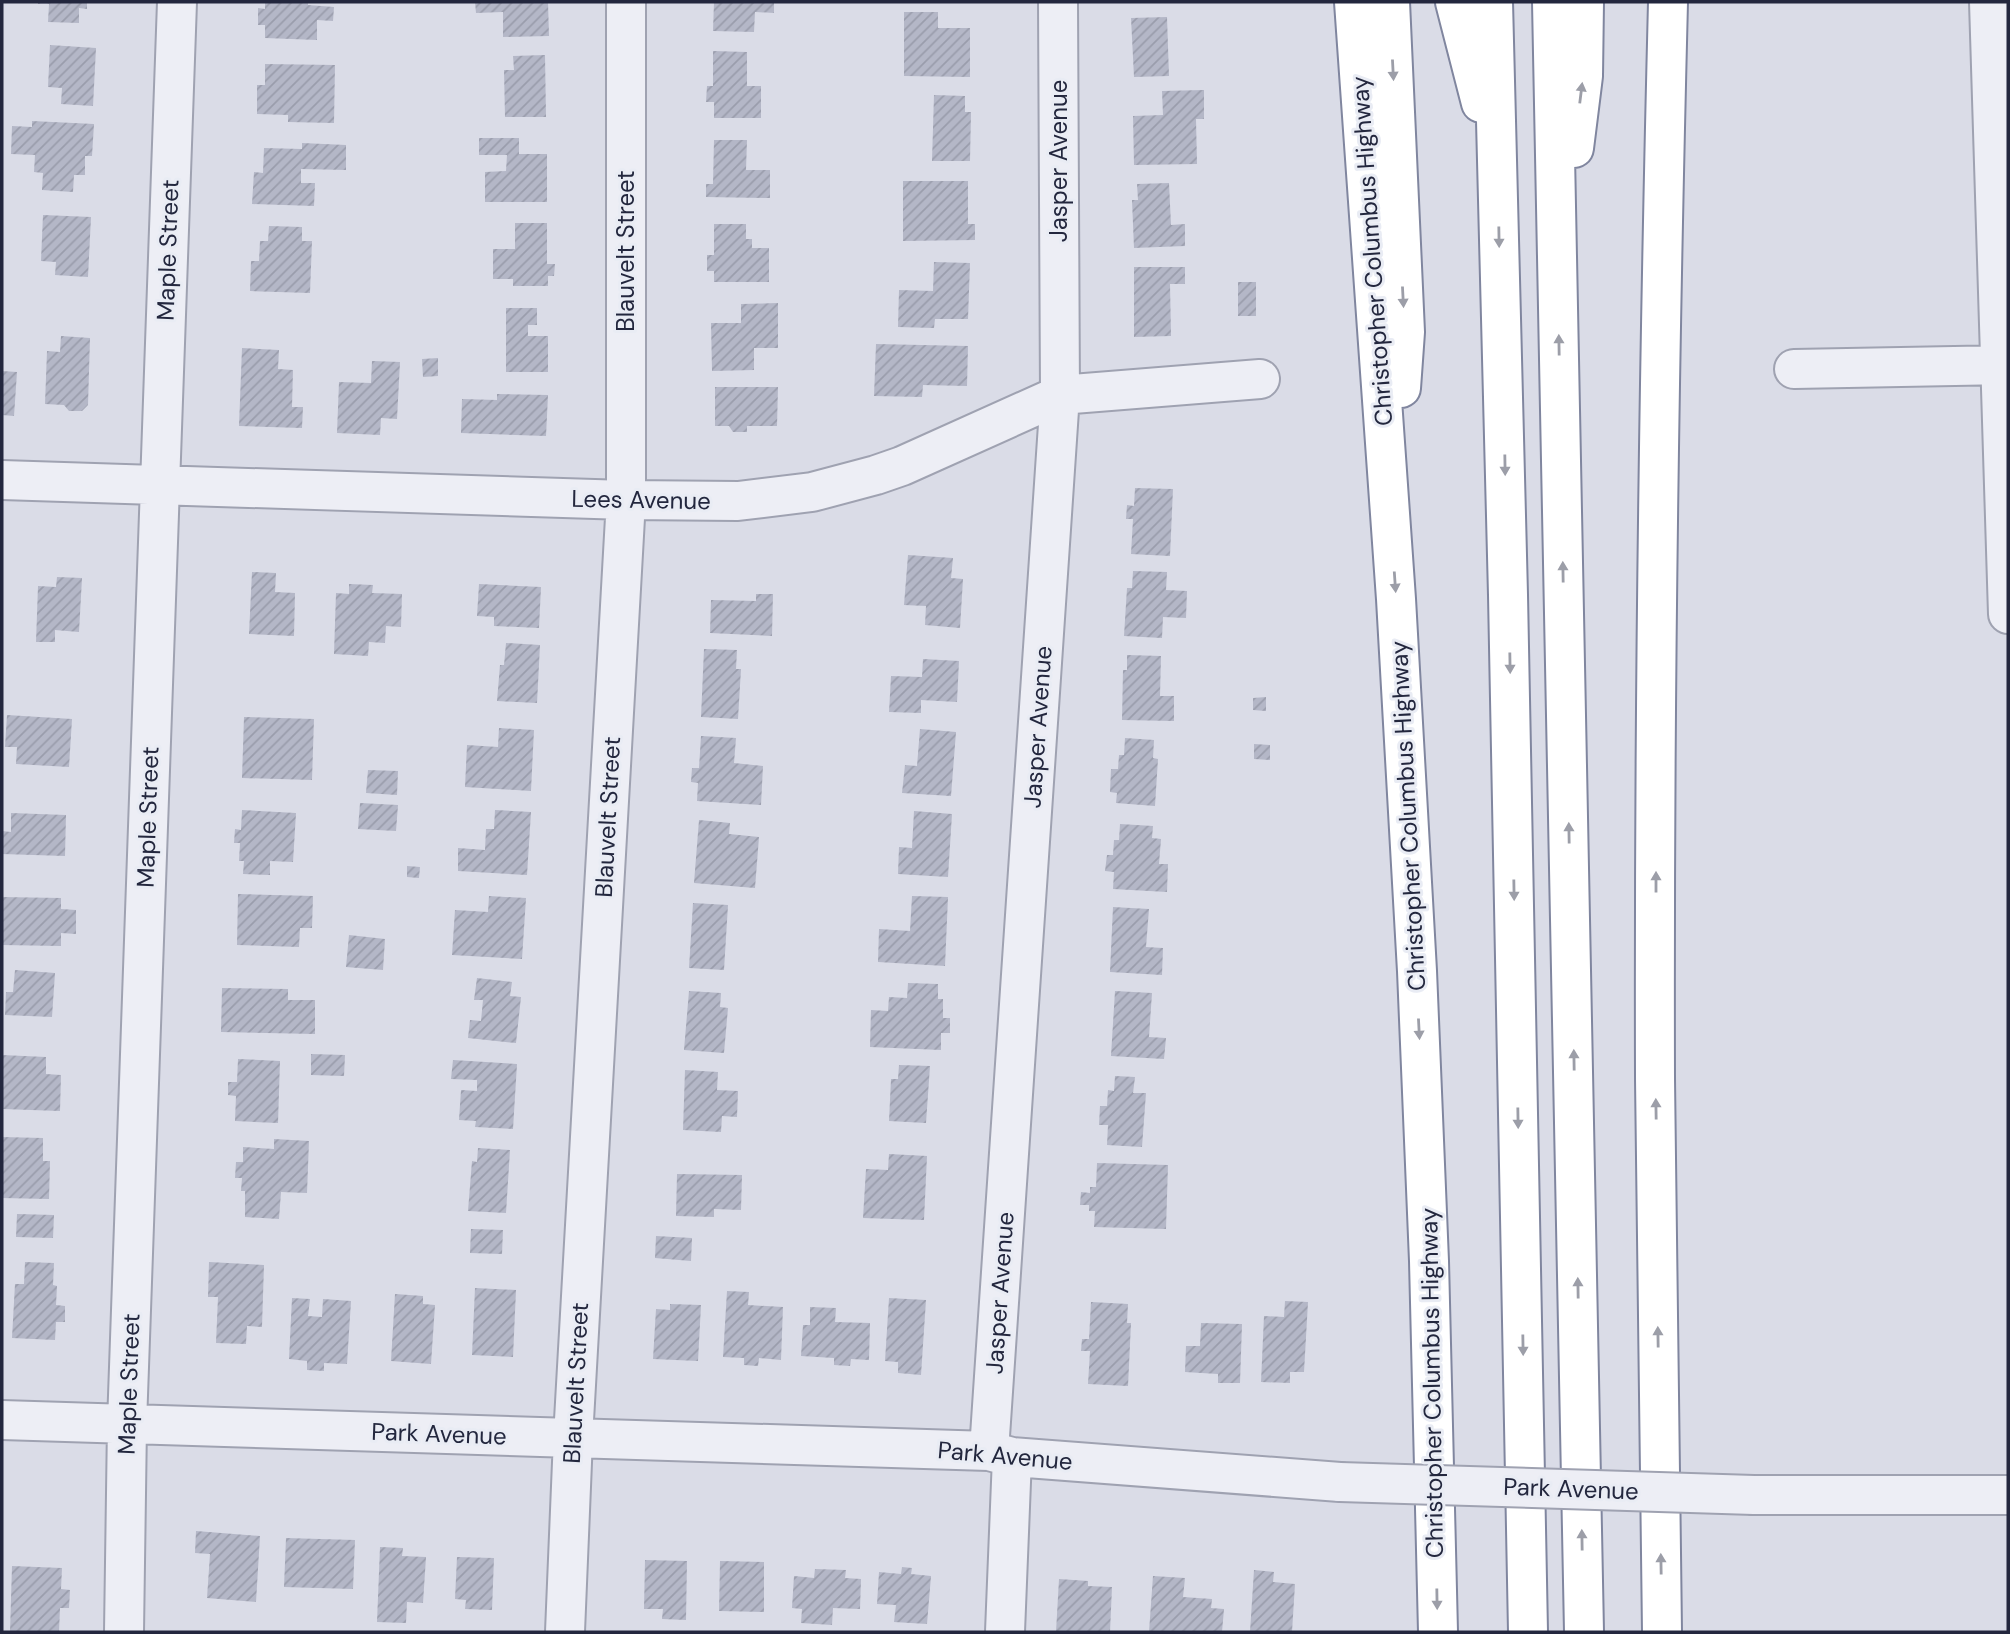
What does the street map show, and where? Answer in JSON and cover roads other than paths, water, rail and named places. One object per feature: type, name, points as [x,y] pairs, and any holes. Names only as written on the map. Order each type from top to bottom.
[{"type":"highway","name":"Christopher Columbus Highway","points":[[1354,2],[1409,820],[1424,1119],[1438,1632]]},
{"type":"highway","points":[[1390,2],[1405,332],[1390,514]]},
{"type":"highway","points":[[1455,2],[1498,169]]},
{"type":"highway","points":[[1493,2],[1509,608],[1528,1632]]},
{"type":"highway","points":[[1552,2],[1584,1632]]},
{"type":"highway","points":[[1557,282],[1583,76],[1584,2]]},
{"type":"highway","points":[[1662,1632],[1656,827],[1661,287],[1668,2]]},
{"type":"street","name":"Maple Street","points":[[124,1632],[127,1424],[177,2]]},
{"type":"street","name":"Blauvelt Street","points":[[565,1632],[573,1438],[626,500],[626,2]]},
{"type":"street","name":"Jasper Avenue","points":[[1005,1632],[1001,1454],[1060,395],[1058,2]]},
{"type":"street","points":[[1989,2],[2000,135],[2008,614]]},
{"type":"street","points":[[1794,369],[2005,366]]},
{"type":"street","name":"Lees Avenue","points":[[2,480],[738,502],[812,492],[876,475],[902,466],[1060,395],[1260,379]]},
{"type":"street","name":"Park Avenue","points":[[2,1420],[1001,1454],[1340,1482],[1754,1495],[2008,1495]]}]
